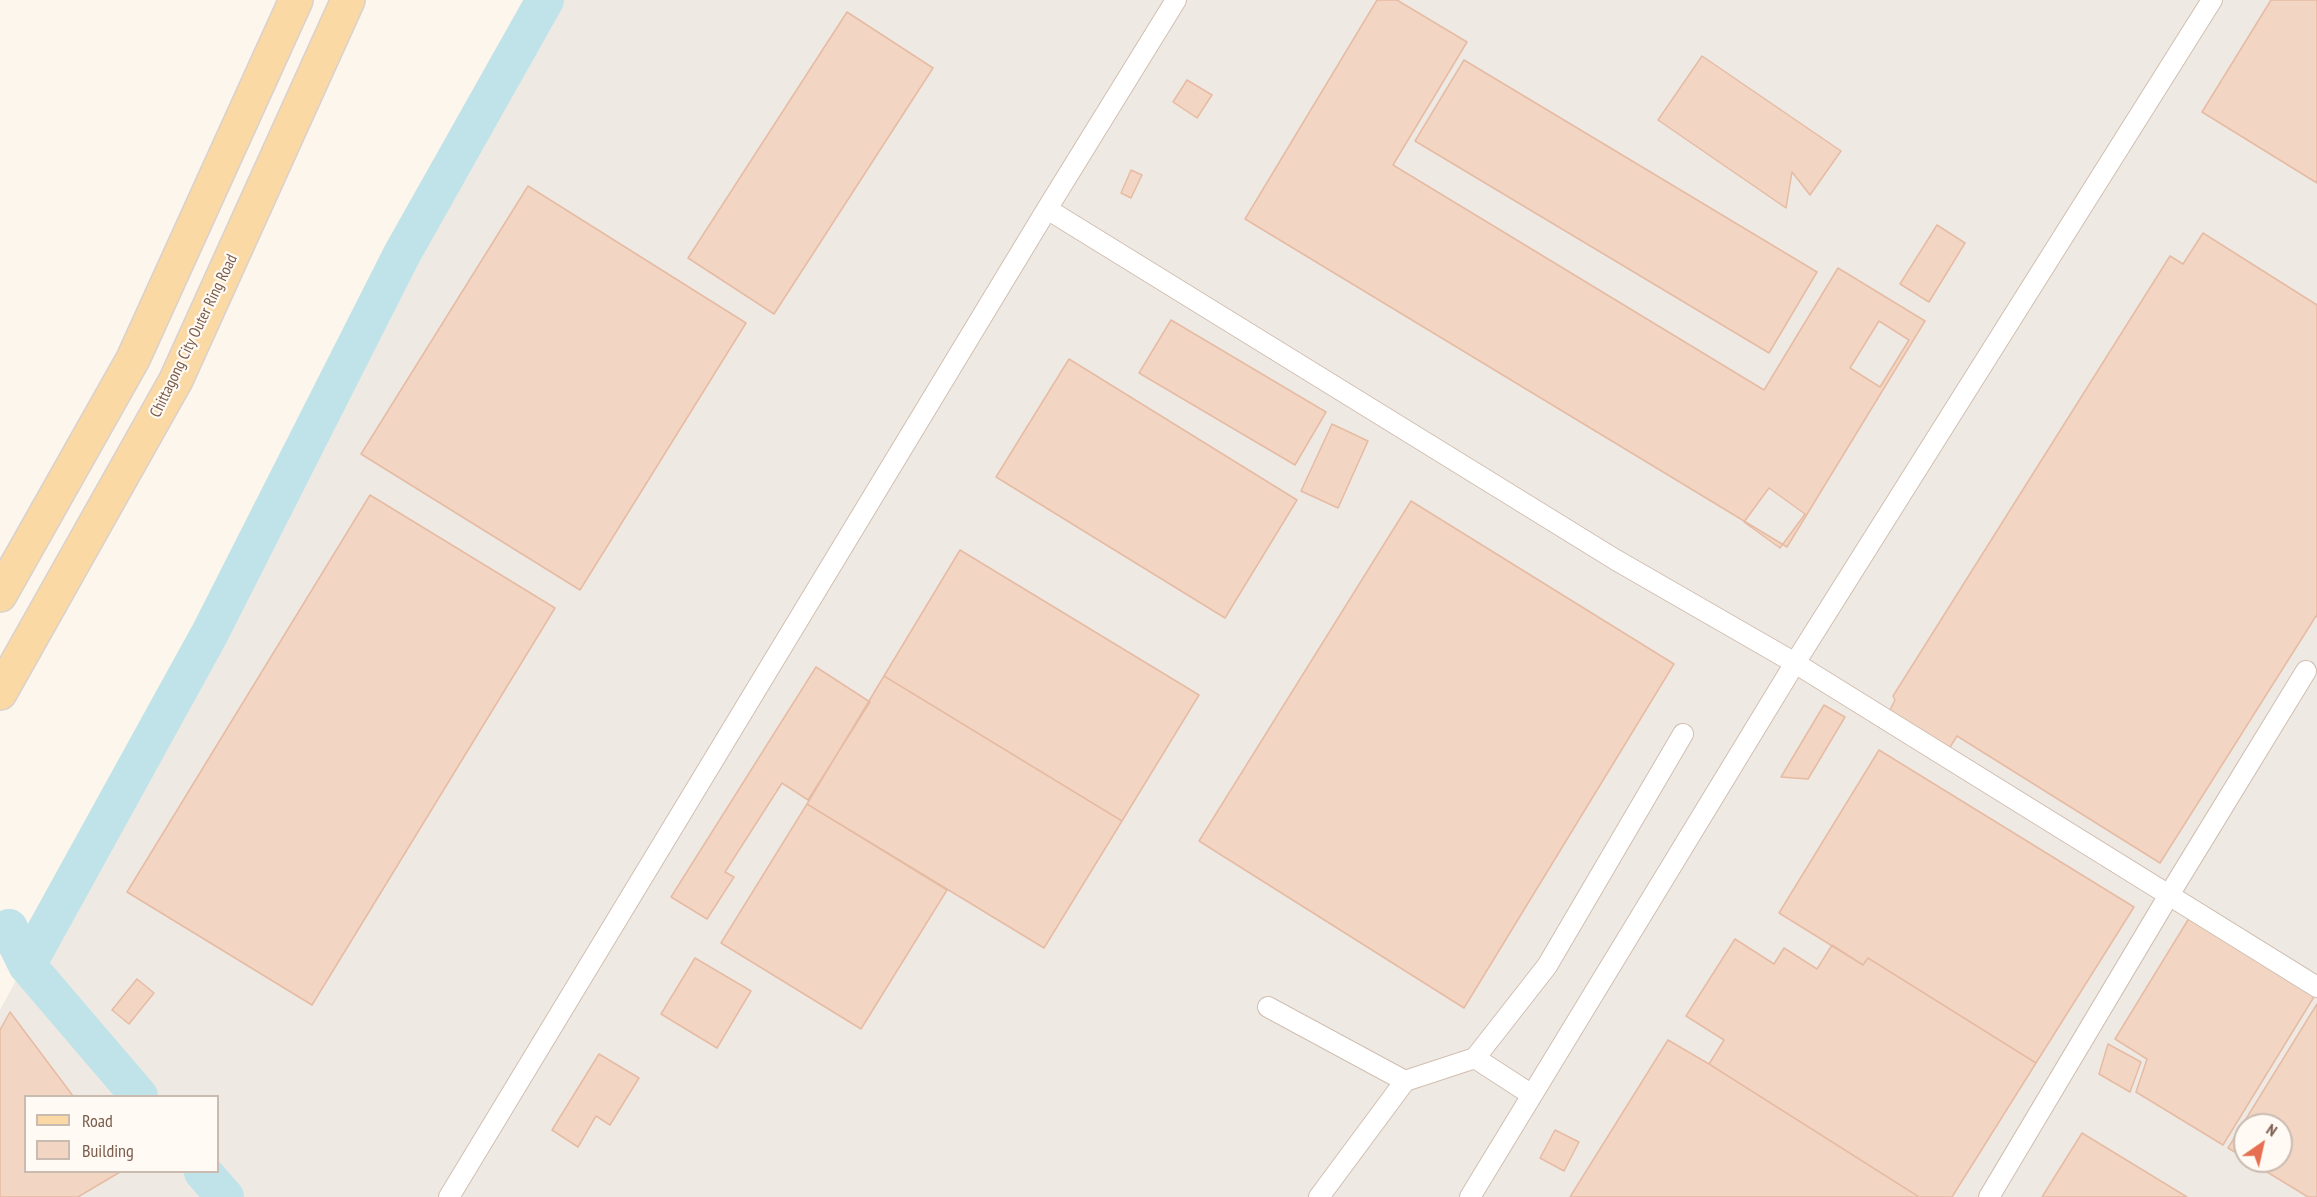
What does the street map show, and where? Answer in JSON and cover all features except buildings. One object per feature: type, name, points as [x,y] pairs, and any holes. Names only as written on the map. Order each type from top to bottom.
[{"type":"main road","points":[[0,595],[133,358],[296,0]]},
{"type":"main road","name":"Chittagong City Outer Ring Road","points":[[0,693],[176,380],[348,0]]},
{"type":"lane","points":[[449,1197],[1176,0]]},
{"type":"lane","points":[[1470,1197],[1796,663],[2211,0]]},
{"type":"lane","points":[[1047,209],[1606,554],[1796,663],[2317,987]]},
{"type":"lane","points":[[1989,1197],[2306,671]]},
{"type":"lane","points":[[1319,1197],[1405,1081],[1475,1058],[1547,966],[1683,734]]},
{"type":"lane","points":[[1268,1007],[1405,1081]]},
{"type":"lane","points":[[1475,1058],[1532,1095]]},
{"type":"shaded area","points":[[537,0],[2317,0],[2317,1197],[0,1197],[0,1010],[529,22]]},
{"type":"waterway","points":[[27,965],[210,633],[402,254],[545,0]]},
{"type":"waterway","points":[[0,934],[9,928],[27,965],[138,1095]]},
{"type":"waterway","points":[[204,1173],[225,1197]]}]
